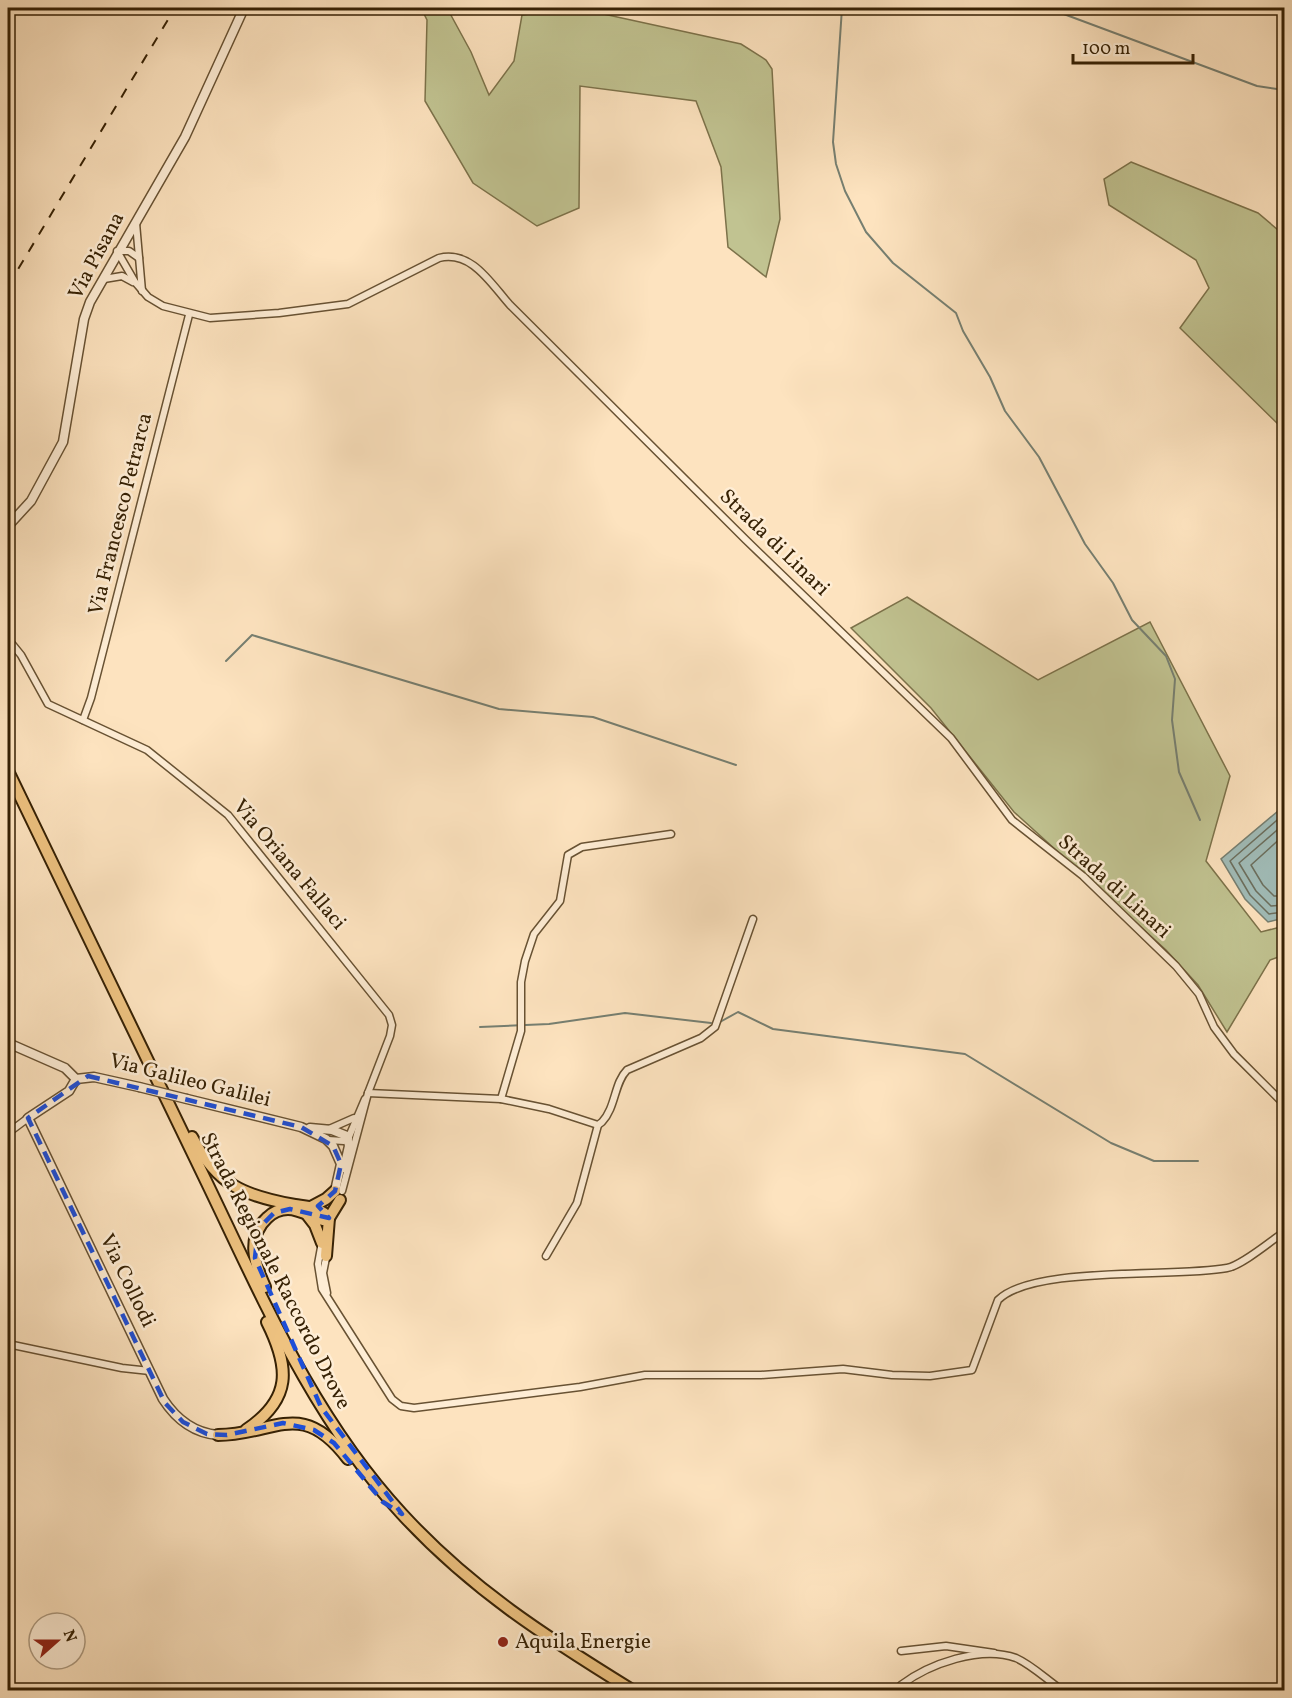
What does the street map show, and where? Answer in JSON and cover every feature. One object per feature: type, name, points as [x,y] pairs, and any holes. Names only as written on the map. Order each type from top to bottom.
[{"type":"main road","name":"Strada Regionale Raccordo Drove","points":[[8,771],[288,1348],[321,1407],[361,1465],[402,1514],[450,1562],[499,1604],[632,1690]]},
{"type":"main road","points":[[144,1054],[163,1077],[196,1145],[215,1173],[247,1193],[310,1212]]},
{"type":"main road","points":[[211,1191],[219,1224],[276,1340],[283,1365],[283,1379],[276,1401],[267,1414],[246,1430]]},
{"type":"main road","points":[[310,1212],[326,1199],[339,1194]]},
{"type":"main road","points":[[326,1256],[329,1218],[339,1194]]},
{"type":"main road","points":[[321,1407],[310,1378],[261,1277],[254,1249],[258,1229],[271,1214],[290,1209],[310,1212],[321,1210],[329,1218]]},
{"type":"main road","points":[[310,1212],[322,1243]]},
{"type":"main road","points":[[218,1435],[289,1423],[320,1432],[338,1446],[382,1502],[402,1514]]},
{"type":"street","name":"Via Pisana","points":[[8,526],[31,501],[63,442],[84,319],[100,280],[185,137],[244,8]]},
{"type":"street","points":[[136,220],[142,291]]},
{"type":"street","points":[[117,251],[129,251],[139,258]]},
{"type":"street","name":"Strada di Linari","points":[[117,251],[142,291],[163,306],[189,315],[210,318],[234,318],[348,304],[440,258],[452,255],[463,258],[477,268],[510,305],[738,532],[951,738],[1012,820],[1083,876],[1176,966],[1199,994],[1214,1027],[1234,1054],[1284,1104]]},
{"type":"street","points":[[100,280],[122,276],[135,282]]},
{"type":"street","name":"Via Francesco Petrarca","points":[[83,720],[91,698],[189,315]]},
{"type":"street","name":"Via Oriana Fallaci","points":[[8,639],[21,655],[48,704],[147,750],[228,815],[382,1005],[392,1024],[390,1036],[368,1093]]},
{"type":"street","points":[[501,1099],[521,1031],[521,982],[525,961],[534,934],[560,902],[568,855],[582,848],[671,834]]},
{"type":"street","points":[[546,1256],[576,1203],[598,1125],[605,1119],[623,1074],[627,1070],[702,1038],[715,1028],[753,919]]},
{"type":"street","points":[[8,1044],[65,1068],[75,1079],[69,1091],[8,1133]]},
{"type":"street","name":"Via Galileo Galilei","points":[[75,1079],[90,1076],[301,1127]]},
{"type":"street","points":[[368,1093],[501,1099],[549,1109],[598,1125]]},
{"type":"street","points":[[339,1194],[341,1164],[348,1139],[355,1117],[368,1093]]},
{"type":"street","points":[[339,1194],[368,1093]]},
{"type":"street","points":[[329,1129],[355,1117]]},
{"type":"street","name":"Via Collodi","points":[[28,1118],[164,1401],[177,1417],[194,1429],[218,1435]]},
{"type":"street","points":[[301,1127],[328,1140],[348,1139],[359,1126]]},
{"type":"street","points":[[301,1127],[329,1129],[344,1134],[348,1139],[349,1146],[326,1256],[324,1276],[328,1297]]},
{"type":"street","points":[[328,1140],[341,1164]]},
{"type":"street","points":[[329,1218],[322,1243],[318,1276],[322,1289],[392,1399],[401,1407],[414,1408],[520,1396],[645,1375],[761,1375],[843,1369],[892,1375],[930,1376],[972,1370],[998,1300],[1004,1294],[1033,1283],[1133,1273],[1229,1268],[1284,1232]]},
{"type":"street","points":[[8,1344],[122,1368],[150,1371]]},
{"type":"street","points":[[901,1651],[946,1646],[1004,1655],[1018,1659],[1062,1690]]},
{"type":"street","points":[[901,1685],[922,1672],[959,1659],[1004,1655]]},
{"type":"highlighted area","points":[[88,1076],[301,1127],[333,1146],[341,1164],[335,1191],[318,1206],[329,1218],[290,1209],[274,1213],[258,1229],[255,1258],[321,1407],[402,1514],[383,1502],[334,1443],[314,1430],[283,1423],[227,1435],[207,1434],[183,1422],[165,1403],[28,1118]]},
{"type":"green space","points":[[421,8],[447,8],[471,52],[489,95],[514,61],[522,15],[576,8],[741,44],[766,60],[772,69],[780,219],[766,277],[728,247],[721,167],[696,101],[580,86],[579,208],[537,226],[473,183],[425,101],[427,20]]},
{"type":"green space","points":[[1131,162],[1258,213],[1284,235],[1284,430],[1180,328],[1209,288],[1196,260],[1109,205],[1104,179]]},
{"type":"green space","points":[[907,597],[1038,680],[1150,622],[1230,776],[1206,861],[1261,932],[1284,926],[1284,955],[1270,960],[1227,1032],[1198,985],[1166,950],[1014,812],[931,708],[851,628]]},
{"type":"water","points":[[1284,806],[1284,918],[1268,922],[1245,899],[1221,859]]},
{"type":"waterway","points":[[842,8],[833,142],[836,164],[845,191],[866,232],[893,263],[956,313],[1005,411],[1039,457],[1085,544],[1113,583],[1132,620],[1166,656],[1175,679],[1172,720],[1179,772],[1200,820]]},
{"type":"waterway","points":[[1038,8],[1061,13],[1257,86],[1284,90]]},
{"type":"waterway","points":[[226,661],[252,635],[499,709],[593,717],[736,765]]},
{"type":"waterway","points":[[720,1022],[738,1012],[773,1029],[965,1054],[1111,1143],[1154,1161],[1198,1161]]},
{"type":"waterway","points":[[480,1027],[549,1024],[625,1013],[711,1023]]},
{"type":"waterway","points":[[282,1690],[315,1690]]},
{"type":"railway","points":[[8,286],[175,8]]},
{"type":"place","name":"Aquila Energie","points":[[503,1642]]}]
